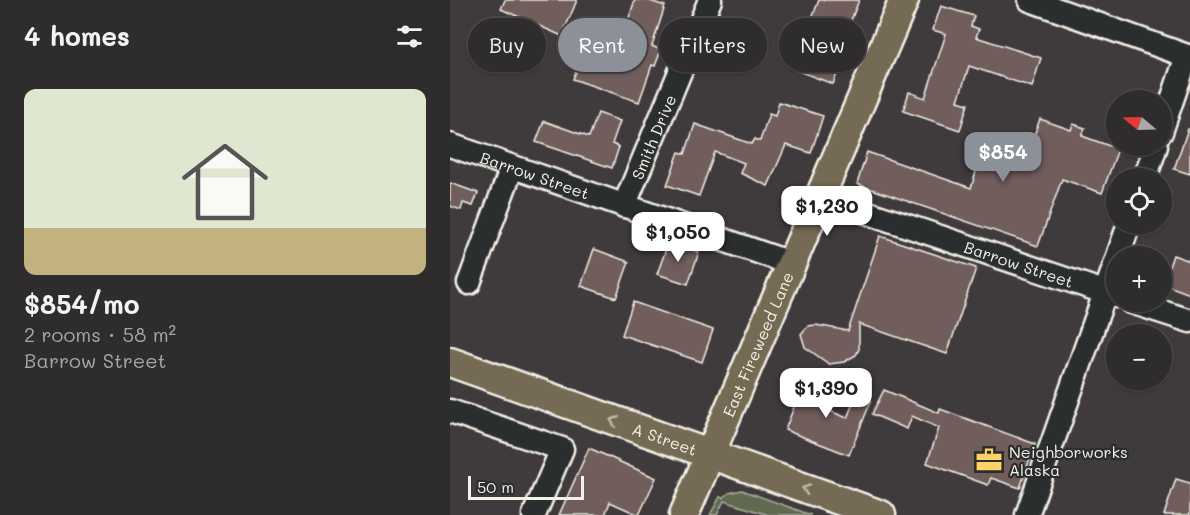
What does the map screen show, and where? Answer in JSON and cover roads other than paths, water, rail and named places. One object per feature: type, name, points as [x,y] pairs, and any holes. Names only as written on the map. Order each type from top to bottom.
[{"type":"main road","name":"East Fireweed Lane","points":[[684,515],[818,196],[904,0]]},
{"type":"main road","name":"A Street","points":[[450,362],[708,456],[881,515]]},
{"type":"street","name":"Smith Drive","points":[[624,206],[710,0]]},
{"type":"street","points":[[1030,0],[1189,56],[1172,102]]},
{"type":"street","name":"Barrow Street","points":[[450,145],[790,263]]},
{"type":"street","points":[[469,283],[512,168]]},
{"type":"street","name":"Barrow Street","points":[[818,196],[1106,293]]},
{"type":"street","points":[[1027,515],[1106,308]]},
{"type":"street","points":[[1162,312],[1190,321]]},
{"type":"street","points":[[450,411],[562,449],[534,515]]},
{"type":"place","name":"Neighborworks Alaska","points":[[989,460]]}]
